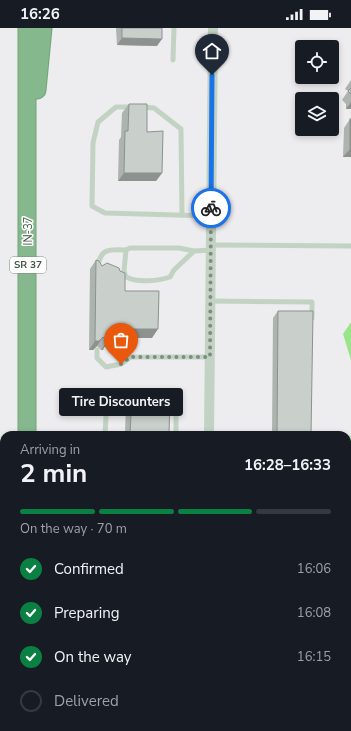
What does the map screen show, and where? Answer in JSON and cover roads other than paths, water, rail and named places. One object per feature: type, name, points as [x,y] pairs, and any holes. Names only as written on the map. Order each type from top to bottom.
[{"type":"highway","name":"IN-37","points":[[27,28],[27,431]]},
{"type":"highway","points":[[28,131],[37,90],[43,28]]},
{"type":"street","points":[[209,431],[213,28]]},
{"type":"lane","points":[[174,28],[174,60]]},
{"type":"lane","points":[[182,215],[181,129],[154,108],[116,107],[98,122],[94,143],[92,206],[105,214],[211,216]]},
{"type":"lane","points":[[97,271],[98,260],[104,252],[112,250],[126,250],[130,248],[179,248],[194,251],[211,248],[351,246]]},
{"type":"lane","points":[[126,250],[124,271],[126,277],[132,280],[163,280],[170,277],[174,270],[194,251]]},
{"type":"lane","points":[[210,301],[312,302],[312,326]]},
{"type":"lane","points":[[96,350],[100,362],[106,367],[113,367],[121,364],[131,357],[210,357]]},
{"type":"lane","points":[[105,431],[107,397],[111,393],[144,393]]},
{"type":"lane","points":[[158,393],[170,394],[174,398],[176,407],[176,431]]},
{"type":"lane","points":[[206,731],[262,731]]},
{"type":"place","name":"Tire Discounters","points":[[121,364]]}]
